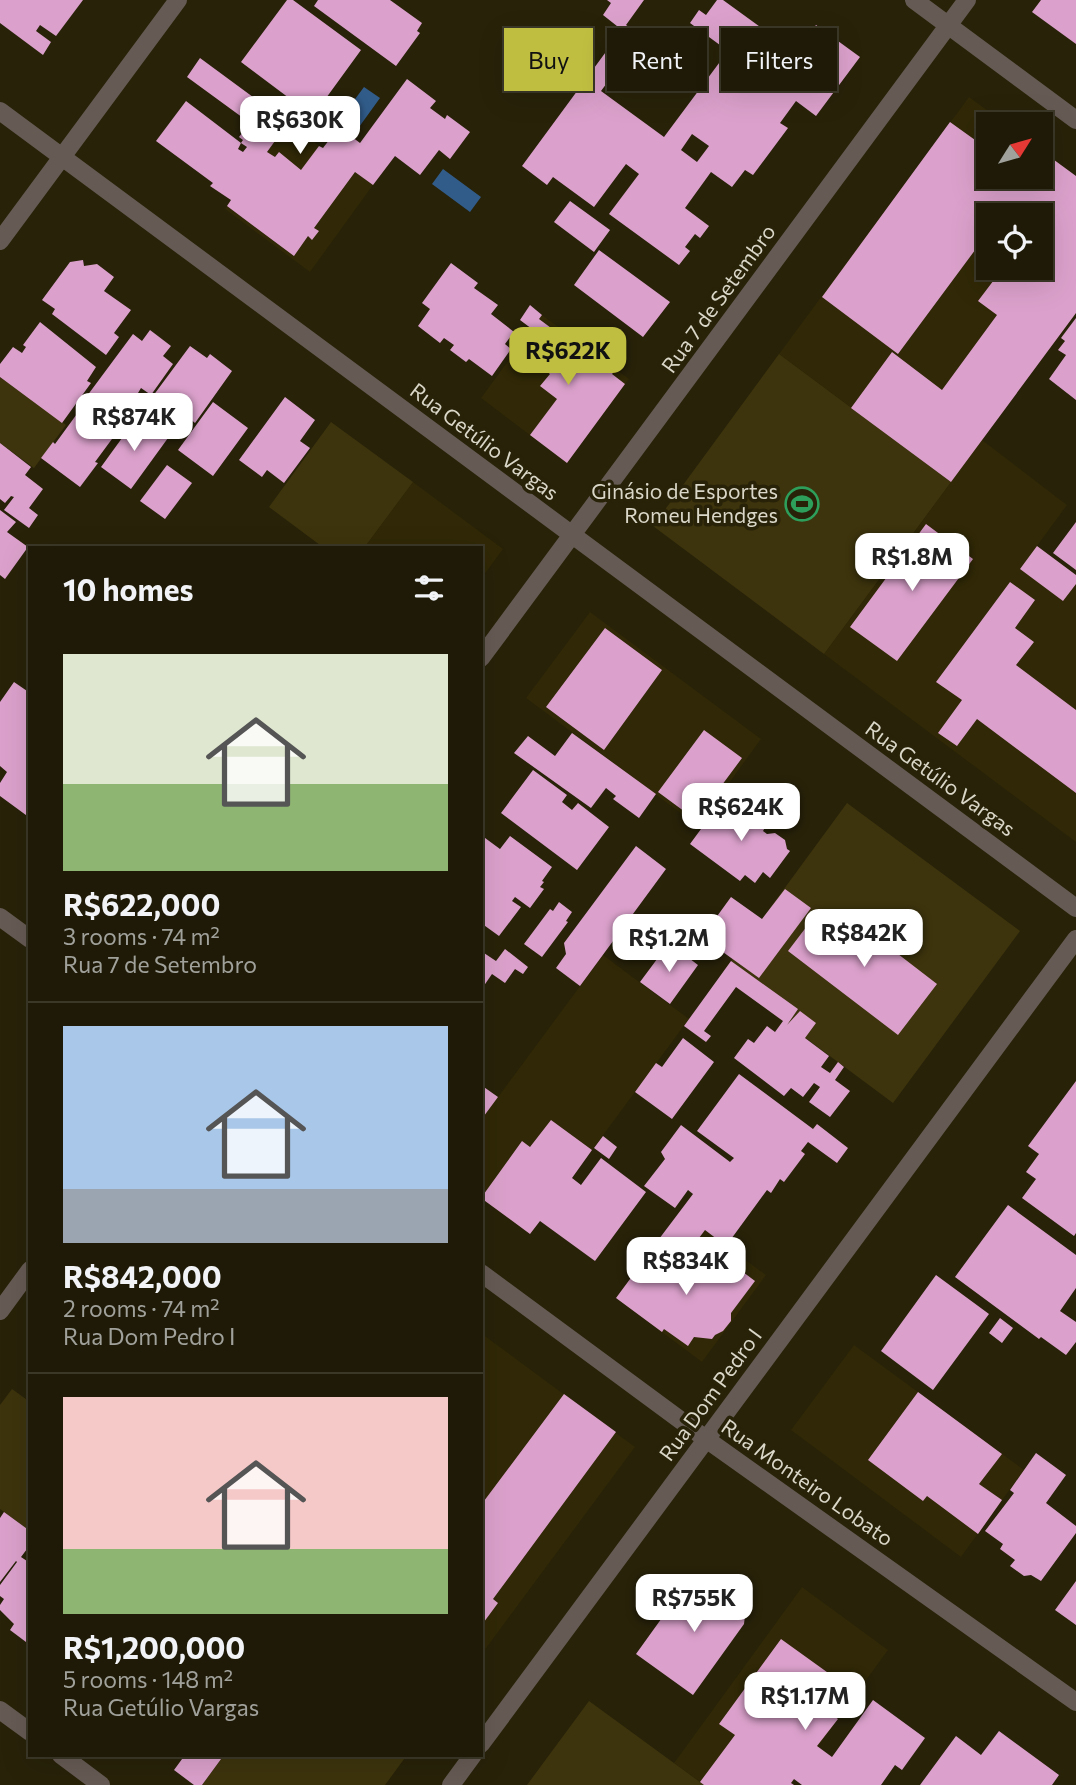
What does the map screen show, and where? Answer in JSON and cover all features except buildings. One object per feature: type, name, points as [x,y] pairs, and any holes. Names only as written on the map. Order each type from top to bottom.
[{"type":"street","points":[[0,240],[178,0]]},
{"type":"street","points":[[914,0],[1076,120]]},
{"type":"street","name":"Rua 7 de Setembro","points":[[483,655],[967,0]]},
{"type":"street","name":"Rua Getúlio Vargas","points":[[0,111],[1076,908]]},
{"type":"street","points":[[0,917],[28,938]]},
{"type":"street","name":"Rua Dom Pedro I","points":[[483,1741],[1076,939]]},
{"type":"street","points":[[0,1311],[28,1273]]},
{"type":"street","name":"Rua Monteiro Lobato","points":[[483,1274],[706,1439],[1076,1702]]},
{"type":"street","points":[[0,1710],[28,1731]]},
{"type":"street","points":[[64,1757],[101,1785]]},
{"type":"street","points":[[451,1785],[472,1757]]},
{"type":"shaded area","points":[[969,97],[990,112],[976,112],[976,189],[1054,189],[1054,160],[1076,176],[1076,313],[982,440],[1067,505],[1037,546],[1076,575],[1076,842],[824,654],[951,482],[779,354]]},
{"type":"shaded area","points":[[288,123],[373,185],[310,272],[225,209]]},
{"type":"shaded area","points":[[542,315],[629,379],[567,463],[481,398]]},
{"type":"shaded area","name":"Ginásio de Esportes Romeu Hendges","points":[[779,354],[951,482],[824,654],[653,526]]},
{"type":"shaded area","points":[[0,377],[66,425],[34,468],[0,443]]},
{"type":"shaded area","points":[[331,422],[413,482],[365,546],[321,546],[269,507]]},
{"type":"shaded area","points":[[413,482],[503,549],[483,576],[483,546],[365,546]]},
{"type":"shaded area","points":[[590,612],[761,739],[698,826],[526,698]]},
{"type":"shaded area","points":[[847,803],[1020,931],[893,1103],[721,975]]},
{"type":"shaded area","points":[[603,955],[689,1019],[530,1234],[483,1199],[483,1086],[498,1097]]},
{"type":"shaded area","points":[[680,1212],[766,1275],[702,1362],[616,1298]]},
{"type":"shaded area","points":[[483,1334],[635,1447],[483,1652]]},
{"type":"shaded area","points":[[854,1345],[1024,1470],[961,1557],[791,1430]]},
{"type":"shaded area","points":[[12,1389],[28,1401],[28,1530],[0,1509],[0,1405]]},
{"type":"shaded area","points":[[802,1587],[888,1650],[790,1785],[704,1785],[674,1763]]},
{"type":"shaded area","points":[[589,1701],[704,1785],[527,1785]]},
{"type":"shaded area","points":[[223,1757],[406,1757],[385,1785],[202,1785]]},
{"type":"water","points":[[364,87],[380,98],[354,134],[338,122]]},
{"type":"water","points":[[443,169],[481,197],[470,212],[432,184]]},
{"type":"place","name":"Ginásio de Esportes Romeu Hendges","points":[[802,504]]}]
